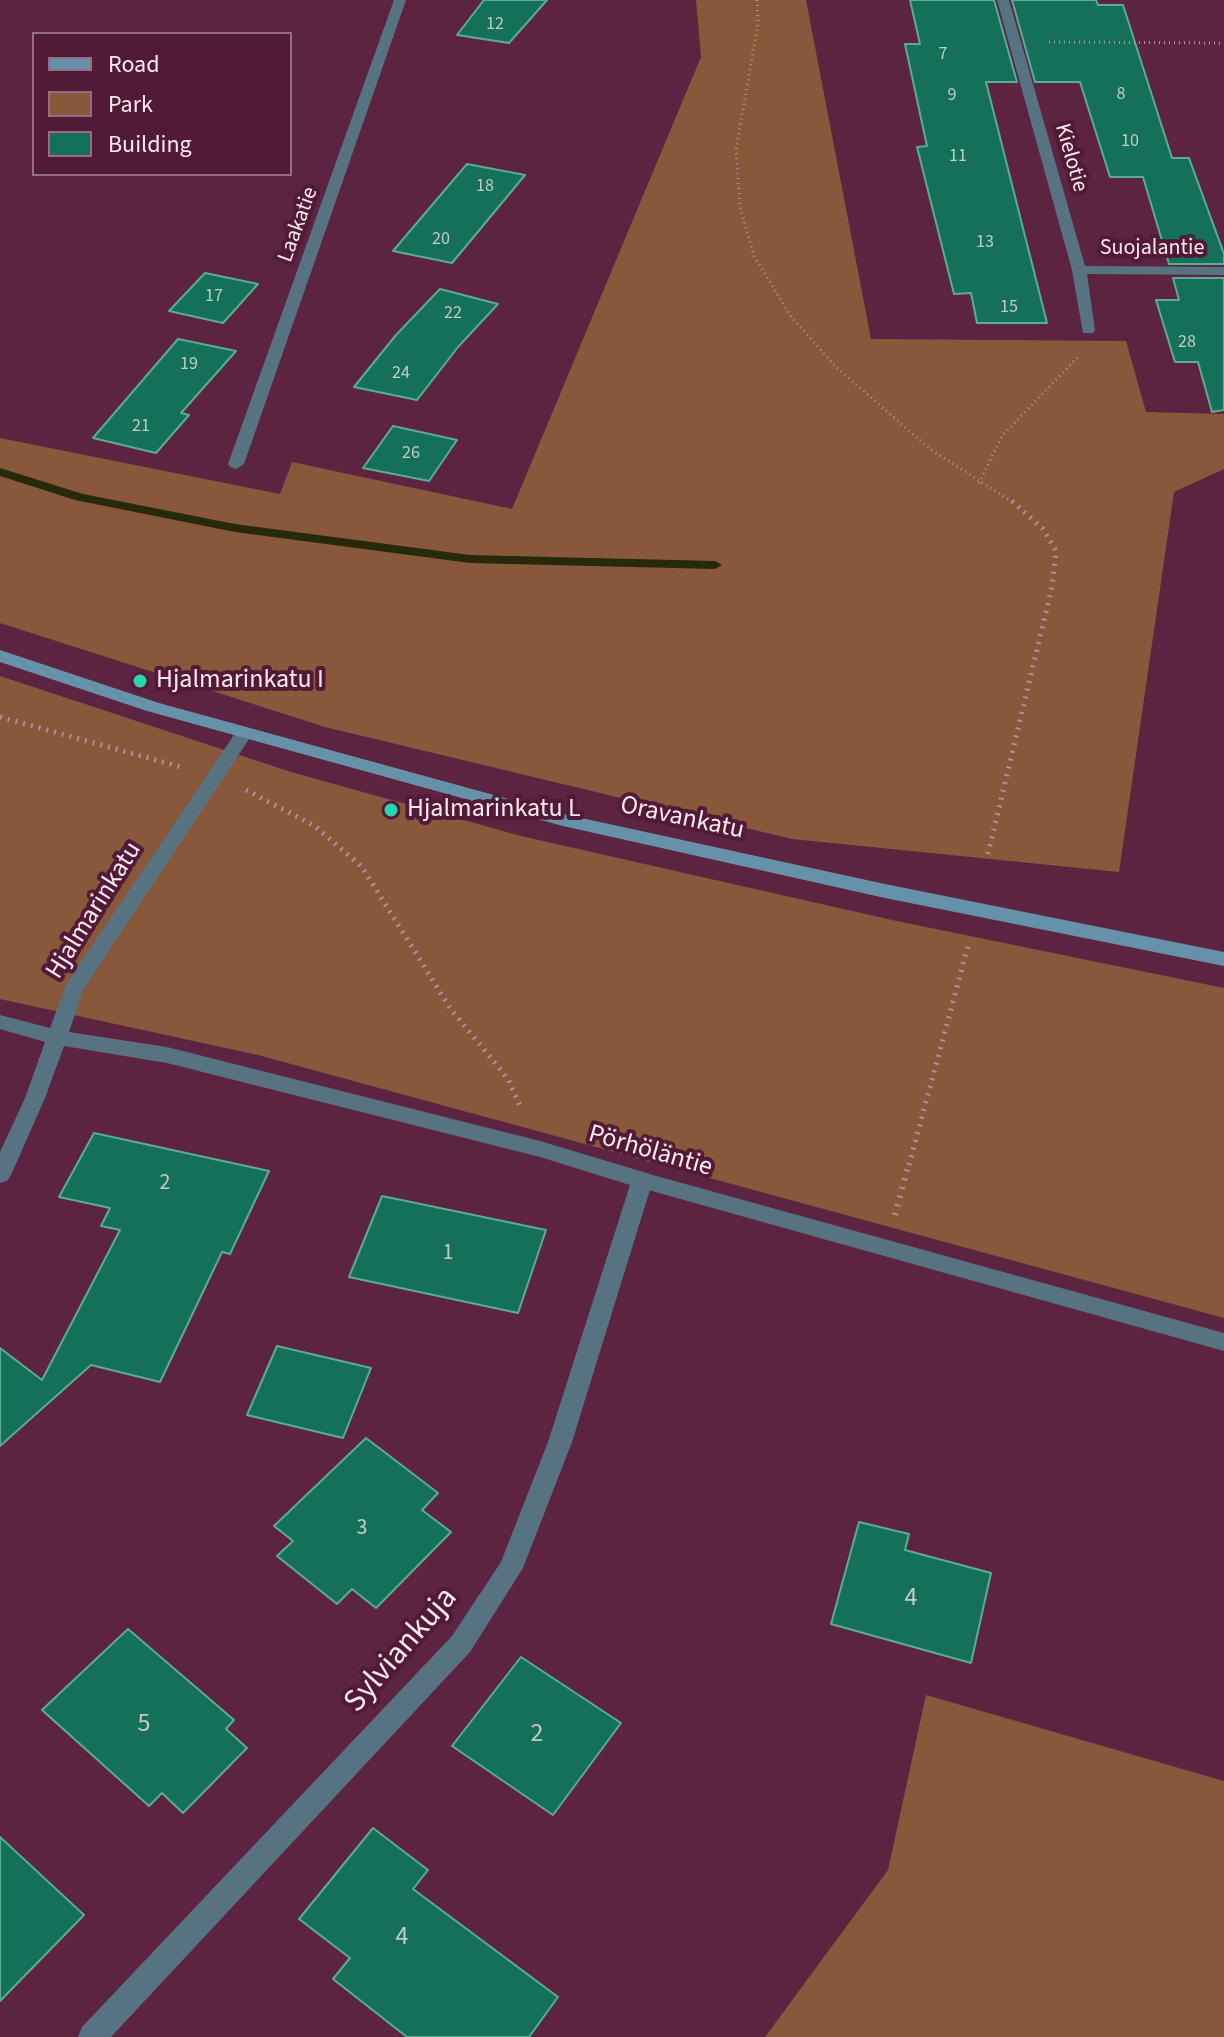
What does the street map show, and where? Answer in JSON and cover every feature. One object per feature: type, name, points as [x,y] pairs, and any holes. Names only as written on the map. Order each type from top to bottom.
[{"type":"street","name":"Laakatie","points":[[236,464],[400,0]]},
{"type":"street","name":"Kielotie","points":[[1003,0],[1079,270],[1088,330]]},
{"type":"street","name":"Suojalantie","points":[[1079,270],[1224,271]]},
{"type":"street","name":"Oravankatu","points":[[0,656],[244,733],[563,820],[885,891],[1224,959]]},
{"type":"street","name":"Hjalmarinkatu","points":[[0,1175],[35,1098],[74,988],[213,775],[244,733]]},
{"type":"street","name":"Pörhöläntie","points":[[0,1022],[55,1037],[167,1055],[540,1149],[1224,1342]]},
{"type":"street","name":"Sylviankuja","points":[[92,2037],[461,1644],[511,1568],[560,1442],[642,1180]]},
{"type":"path","points":[[757,0],[758,23],[736,150],[740,207],[754,256],[790,315],[835,366],[930,449],[979,483],[1011,500],[1043,529],[1056,551],[1052,587],[988,854]]},
{"type":"path","points":[[1015,42],[1224,43]]},
{"type":"path","points":[[979,483],[1002,436],[1077,361],[1088,330]]},
{"type":"path","points":[[0,717],[213,775],[315,826],[362,867],[450,1008],[508,1079],[540,1149]]},
{"type":"path","points":[[887,1245],[968,946]]},
{"type":"green space","points":[[696,0],[806,0],[871,339],[1126,341],[1146,412],[1224,414],[1224,469],[1174,492],[1119,872],[792,839],[325,727],[0,623],[0,438],[280,494],[292,462],[512,509],[701,57]]},
{"type":"green space","points":[[0,676],[291,772],[521,836],[892,920],[1224,988],[1224,1318],[258,1055],[0,999]]},
{"type":"green space","points":[[926,1695],[1224,1781],[1224,2037],[765,2037],[888,1870]]},
{"type":"building","points":[[484,0],[547,0],[509,43],[457,35]]},
{"type":"building","points":[[910,0],[994,0],[1017,82],[986,82],[1047,323],[977,323],[971,293],[954,294],[917,147],[927,146],[905,44],[920,44]]},
{"type":"building","points":[[1012,0],[1096,0],[1098,5],[1123,5],[1172,158],[1189,158],[1224,254],[1224,264],[1169,264],[1143,177],[1110,177],[1080,82],[1035,82]]},
{"type":"building","points":[[467,164],[525,175],[452,263],[393,251]]},
{"type":"building","points":[[205,273],[258,284],[223,323],[169,311]]},
{"type":"building","points":[[1173,278],[1224,278],[1224,410],[1212,412],[1198,362],[1175,362],[1156,300],[1179,300]]},
{"type":"building","points":[[440,289],[498,304],[458,347],[417,400],[354,387],[396,335]]},
{"type":"building","points":[[178,339],[236,351],[181,413],[189,415],[156,453],[93,438]]},
{"type":"building","points":[[393,426],[457,440],[429,481],[363,468]]},
{"type":"building","points":[[94,1133],[269,1171],[230,1254],[222,1252],[160,1382],[91,1365],[0,1446],[0,1348],[42,1380],[120,1230],[101,1226],[110,1208],[59,1197]]},
{"type":"building","points":[[382,1196],[546,1230],[518,1313],[349,1277]]},
{"type":"building","points":[[277,1346],[371,1368],[343,1438],[247,1415]]},
{"type":"building","points":[[366,1438],[438,1493],[422,1510],[451,1532],[376,1608],[352,1589],[337,1604],[277,1556],[293,1541],[274,1526]]},
{"type":"building","points":[[859,1522],[909,1534],[905,1550],[991,1573],[971,1663],[831,1624]]},
{"type":"building","points":[[128,1629],[234,1720],[226,1729],[247,1748],[183,1813],[162,1793],[149,1806],[42,1710]]},
{"type":"building","points":[[521,1657],[621,1723],[553,1815],[452,1746]]},
{"type":"building","points":[[373,1828],[428,1870],[413,1889],[558,1997],[529,2037],[407,2037],[333,1979],[350,1958],[299,1919]]},
{"type":"building","points":[[0,1837],[84,1915],[0,2001]]},
{"type":"waterway","points":[[0,472],[80,497],[235,528],[470,559],[715,565]]},
{"type":"place","name":"Hjalmarinkatu I","points":[[140,681]]},
{"type":"place","name":"Hjalmarinkatu L","points":[[391,810]]}]
